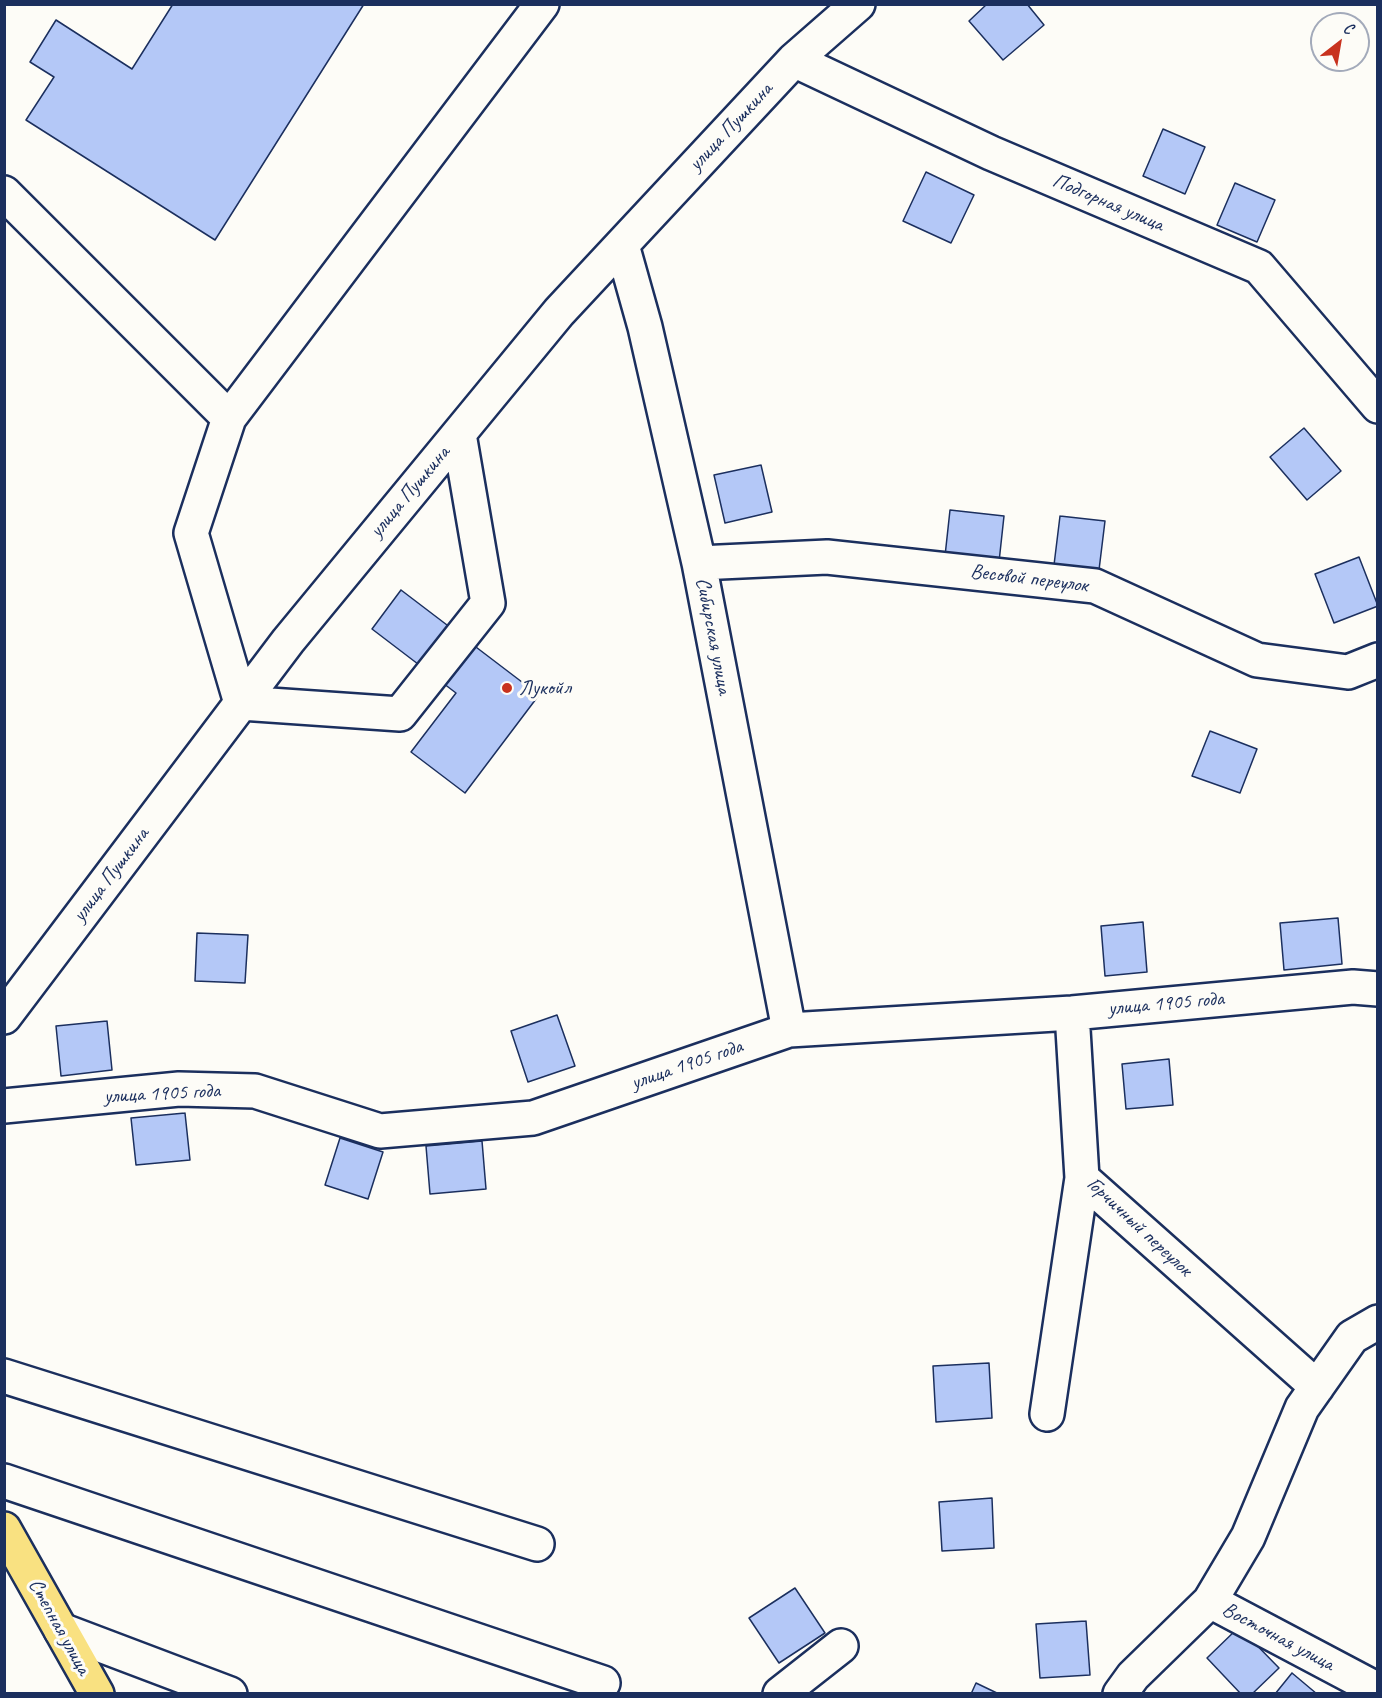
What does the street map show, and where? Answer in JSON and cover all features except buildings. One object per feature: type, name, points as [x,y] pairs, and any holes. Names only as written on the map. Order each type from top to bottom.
[{"type":"main road","name":"Степная улица","points":[[4,1529],[97,1694]]},
{"type":"street","points":[[459,434],[488,603],[400,714],[241,703],[191,533],[229,418],[542,4]]},
{"type":"street","name":"улица Пушкина","points":[[4,1017],[288,641],[559,312],[794,60],[858,4]]},
{"type":"street","name":"Подгорная улица","points":[[794,60],[991,153],[1259,267],[1377,406]]},
{"type":"street","points":[[4,193],[229,418]]},
{"type":"street","name":"Сибирская улица","points":[[622,245],[645,327],[699,563],[789,1030]]},
{"type":"street","name":"Весовой переулок","points":[[699,563],[826,557],[1095,586],[1257,660],[1348,672],[1377,660]]},
{"type":"street","name":"улица 1905 года","points":[[4,1106],[179,1089],[255,1091],[380,1131],[533,1118],[789,1030],[1072,1013],[1353,987],[1377,989]]},
{"type":"street","name":"Горчичный переулок","points":[[1072,1013],[1082,1178],[1309,1398]]},
{"type":"street","points":[[1047,1414],[1082,1178]]},
{"type":"street","points":[[1120,1694],[1133,1676],[1210,1601],[1248,1537],[1309,1398],[1352,1337],[1377,1322]]},
{"type":"street","points":[[4,1376],[537,1544]]},
{"type":"street","points":[[4,1481],[603,1683]]},
{"type":"street","name":"Восточная улица","points":[[1210,1601],[1377,1690]]},
{"type":"street","points":[[61,1630],[230,1694]]},
{"type":"street","points":[[780,1694],[841,1646]]},
{"type":"place","name":"Лукойл","points":[[507,688]]}]
